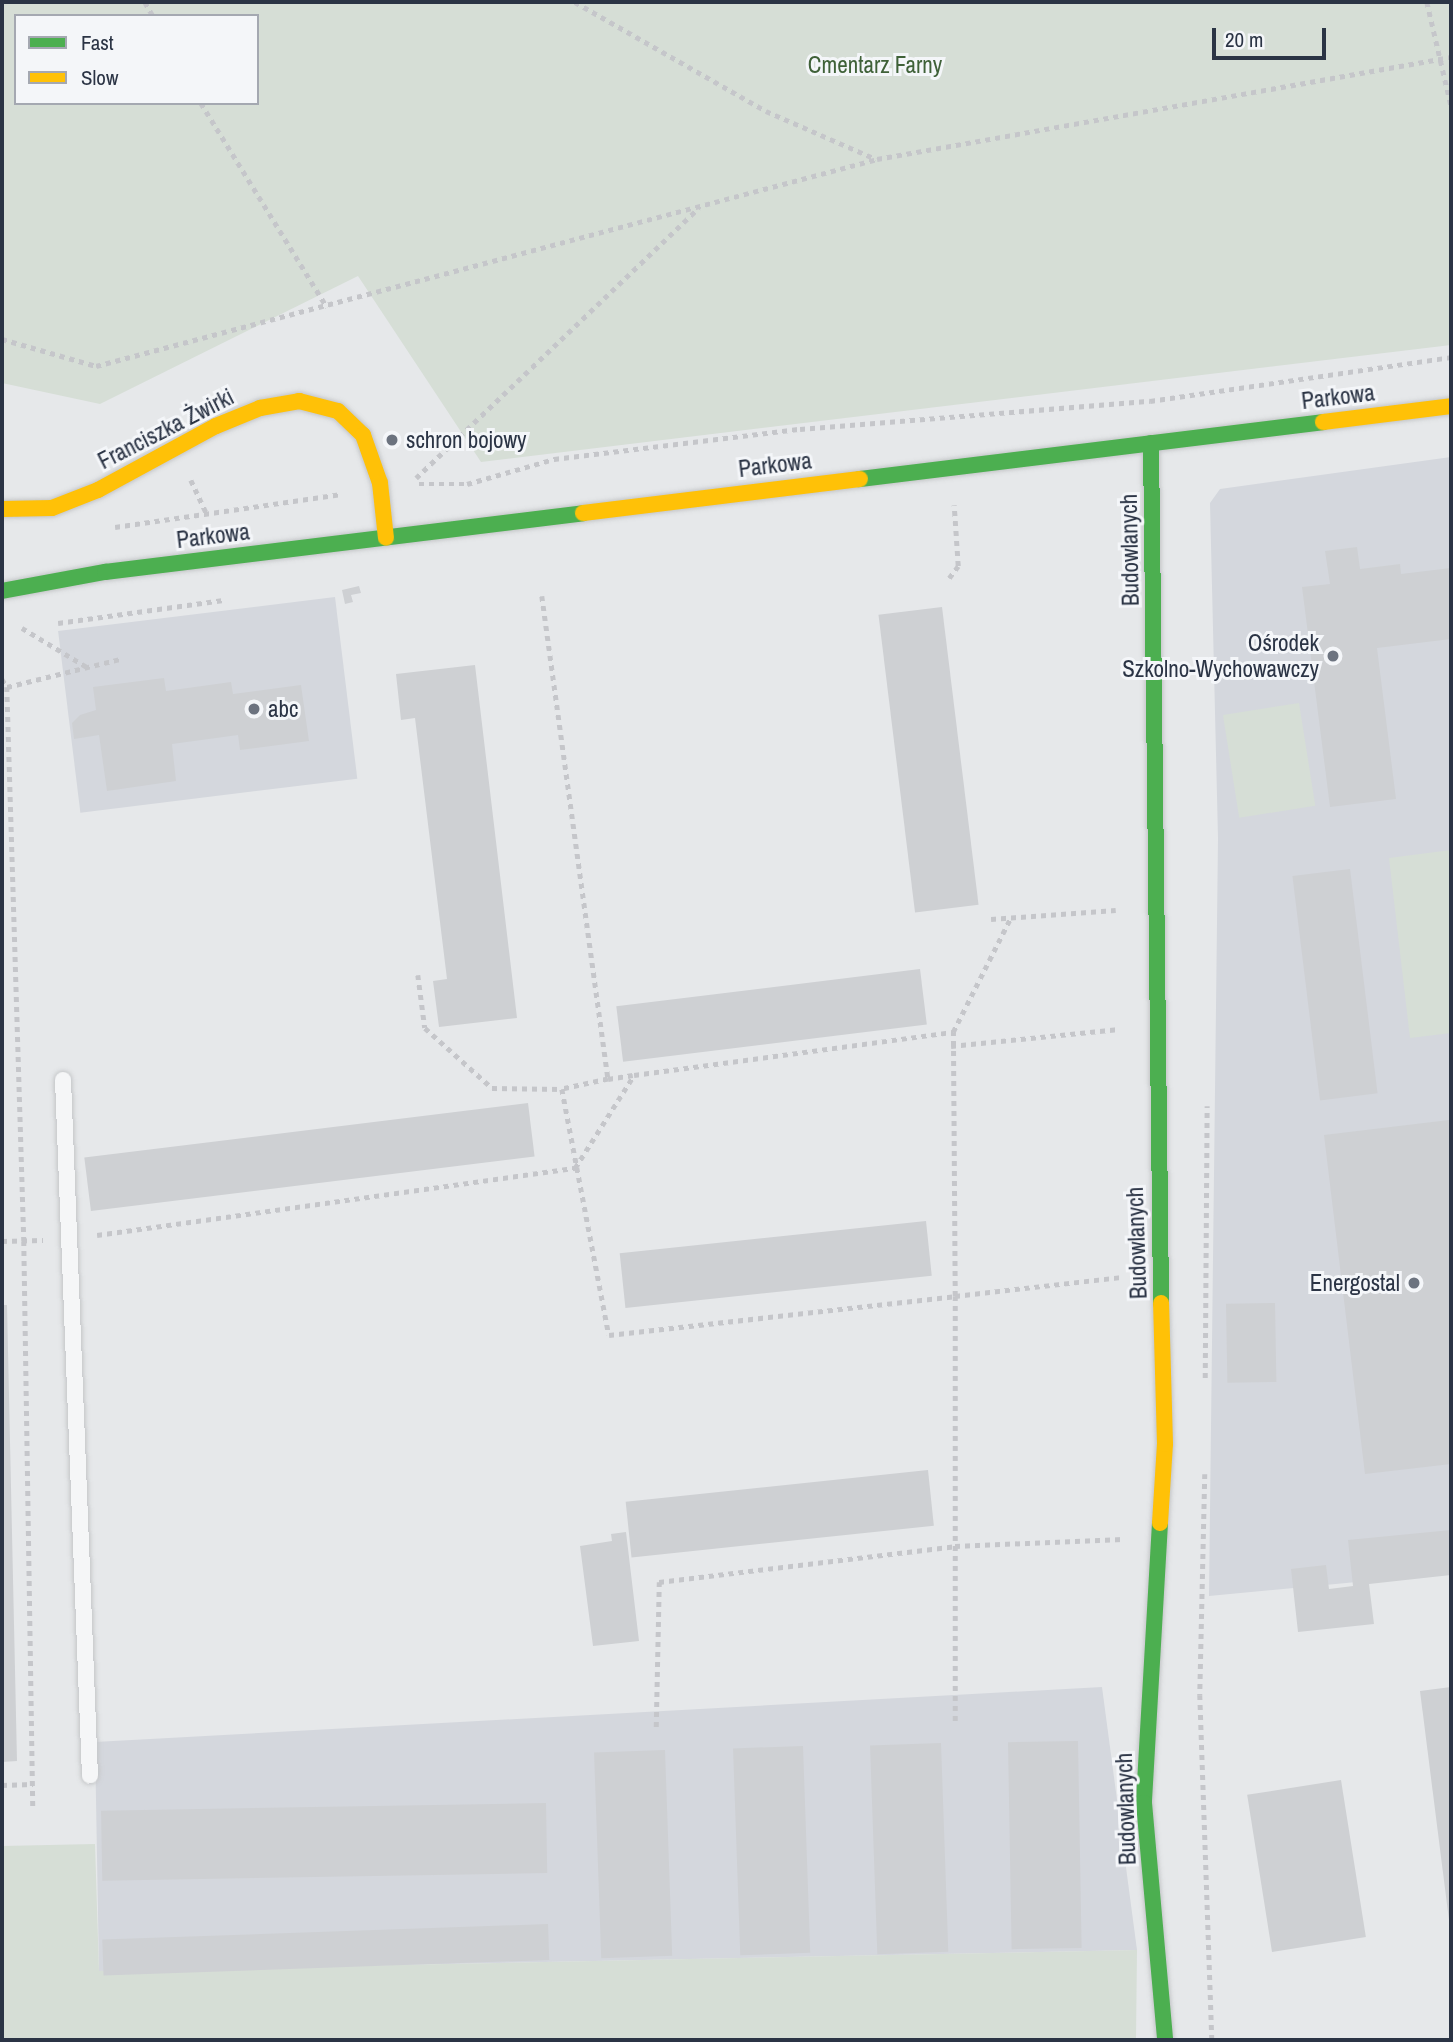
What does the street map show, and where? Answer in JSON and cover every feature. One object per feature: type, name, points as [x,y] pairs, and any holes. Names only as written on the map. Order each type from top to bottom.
[{"type":"street","name":"Franciszka Żwirki","points":[[2,509],[52,508],[98,490],[216,426],[260,408],[299,401],[338,411],[363,435],[380,483],[386,538]]},
{"type":"street","name":"Parkowa","points":[[2,591],[105,572],[1451,406]]},
{"type":"street","name":"Budowlanych","points":[[1151,443],[1154,1026],[1165,1444],[1144,1804],[1165,2040]]},
{"type":"street","name":"Parkowa","points":[[27,568],[105,572]]},
{"type":"lane","points":[[63,1080],[90,1775]]},
{"type":"path","points":[[575,2],[766,111],[877,159]]},
{"type":"path","points":[[1427,2],[1451,105]]},
{"type":"path","points":[[2,338],[96,366],[327,307],[877,159],[1451,57]]},
{"type":"path","points":[[202,105],[327,307]]},
{"type":"path","points":[[701,206],[411,483],[467,484],[554,459],[800,429],[1150,401],[1451,357]]},
{"type":"path","points":[[100,529],[325,499],[380,483]]},
{"type":"path","points":[[949,578],[958,566],[953,493]]},
{"type":"path","points":[[542,596],[608,1079]]},
{"type":"path","points":[[49,624],[227,599]]},
{"type":"path","points":[[12,630],[35,626]]},
{"type":"path","points":[[22,628],[88,667]]},
{"type":"path","points":[[8,687],[120,659]]},
{"type":"path","points":[[2,679],[8,687]]},
{"type":"path","points":[[8,687],[4,696],[24,1241],[33,1806]]},
{"type":"path","points":[[991,919],[1154,907]]},
{"type":"path","points":[[955,1721],[955,1296],[951,1046],[953,1032],[1011,917]]},
{"type":"path","points":[[418,975],[425,1028],[492,1088],[562,1089],[634,1075],[953,1032]]},
{"type":"path","points":[[951,1046],[1154,1026]]},
{"type":"path","points":[[2,1241],[69,1239],[575,1168],[634,1075]]},
{"type":"path","points":[[562,1089],[609,1335],[1160,1272]]},
{"type":"path","points":[[1205,1389],[1207,1106]]},
{"type":"path","points":[[1205,1469],[1200,1695],[1212,2040]]},
{"type":"path","points":[[656,1727],[659,1582],[955,1546],[1159,1538]]},
{"type":"path","points":[[2,1785],[33,1784]]},
{"type":"shaded area","points":[[1451,457],[1451,1573],[1209,1596],[1218,838],[1210,503],[1220,489]]},
{"type":"shaded area","points":[[335,597],[357,779],[80,813],[58,631]]},
{"type":"shaded area","points":[[1102,1687],[1137,1950],[99,1971],[95,1742]]},
{"type":"green space","name":"Cmentarz Farny","points":[[2,2],[1451,2],[1451,345],[481,462],[358,276],[100,404],[2,383]]},
{"type":"green space","points":[[1299,703],[1315,806],[1239,818],[1223,715]]},
{"type":"green space","points":[[1451,850],[1451,1033],[1410,1038],[1389,858]]},
{"type":"green space","points":[[95,1844],[99,1971],[1137,1950],[1136,2040],[2,2040],[2,1846]]},
{"type":"building","points":[[1357,547],[1360,569],[1400,564],[1401,574],[1451,568],[1451,639],[1377,648],[1396,799],[1330,807],[1302,587],[1330,584],[1325,551]]},
{"type":"building","points":[[359,586],[361,593],[351,595],[353,602],[345,604],[342,590]]},
{"type":"building","points":[[942,607],[979,905],[915,913],[878,615]]},
{"type":"building","points":[[475,665],[517,1018],[439,1027],[433,981],[447,979],[415,718],[401,720],[396,674]]},
{"type":"building","points":[[164,678],[166,691],[231,682],[233,694],[301,685],[309,741],[240,750],[238,735],[172,744],[176,781],[107,791],[99,735],[74,739],[72,723],[80,715],[96,710],[93,687]]},
{"type":"building","points":[[1350,869],[1378,1093],[1320,1100],[1292,876]]},
{"type":"building","points":[[920,969],[927,1025],[623,1062],[616,1006]]},
{"type":"building","points":[[528,1103],[535,1157],[91,1211],[84,1157]]},
{"type":"building","points":[[1449,1120],[1451,1464],[1365,1474],[1324,1135]]},
{"type":"building","points":[[926,1221],[932,1276],[625,1308],[620,1253]]},
{"type":"building","points":[[1275,1303],[1276,1382],[1227,1383],[1226,1304]]},
{"type":"building","points":[[2,1305],[7,1305],[17,1761],[2,1762]]},
{"type":"building","points":[[928,1470],[934,1526],[632,1557],[626,1502]]},
{"type":"building","points":[[1451,1530],[1451,1575],[1369,1584],[1374,1624],[1298,1632],[1291,1569],[1326,1565],[1329,1589],[1353,1586],[1348,1540]]},
{"type":"building","points":[[626,1532],[639,1641],[593,1646],[580,1546],[612,1541],[611,1534]]},
{"type":"building","points":[[1451,1687],[1451,1928],[1450,1928],[1420,1691]]},
{"type":"building","points":[[1078,1741],[1082,1948],[1012,1949],[1008,1742]]},
{"type":"building","points":[[941,1743],[948,1952],[877,1954],[870,1745]]},
{"type":"building","points":[[803,1746],[810,1953],[740,1955],[733,1748]]},
{"type":"building","points":[[665,1750],[672,1956],[601,1958],[594,1752]]},
{"type":"building","points":[[1341,1780],[1366,1937],[1272,1952],[1247,1795]]},
{"type":"building","points":[[546,1803],[547,1873],[102,1881],[101,1811]]},
{"type":"building","points":[[548,1924],[549,1960],[104,1976],[102,1940]]},
{"type":"traffic: fast","points":[[860,479],[1323,422]]},
{"type":"traffic: fast","points":[[1151,443],[1161,1303]]},
{"type":"traffic: fast","points":[[2,591],[105,572],[583,513]]},
{"type":"traffic: fast","points":[[1160,1523],[1144,1803],[1165,2040]]},
{"type":"traffic: slow","points":[[2,509],[52,508],[98,490],[216,426],[260,408],[299,401],[338,411],[363,435],[380,483],[386,538]]},
{"type":"traffic: slow","points":[[1323,422],[1451,406]]},
{"type":"traffic: slow","points":[[583,513],[860,479]]},
{"type":"traffic: slow","points":[[1160,1523],[1165,1444],[1161,1303]]},
{"type":"place","name":"schron bojowy","points":[[392,440]]},
{"type":"place","name":"Ośrodek Szkolno-Wychowawczy","points":[[1333,656]]},
{"type":"place","name":"abc","points":[[254,709]]},
{"type":"place","name":"Energostal","points":[[1414,1283]]}]
